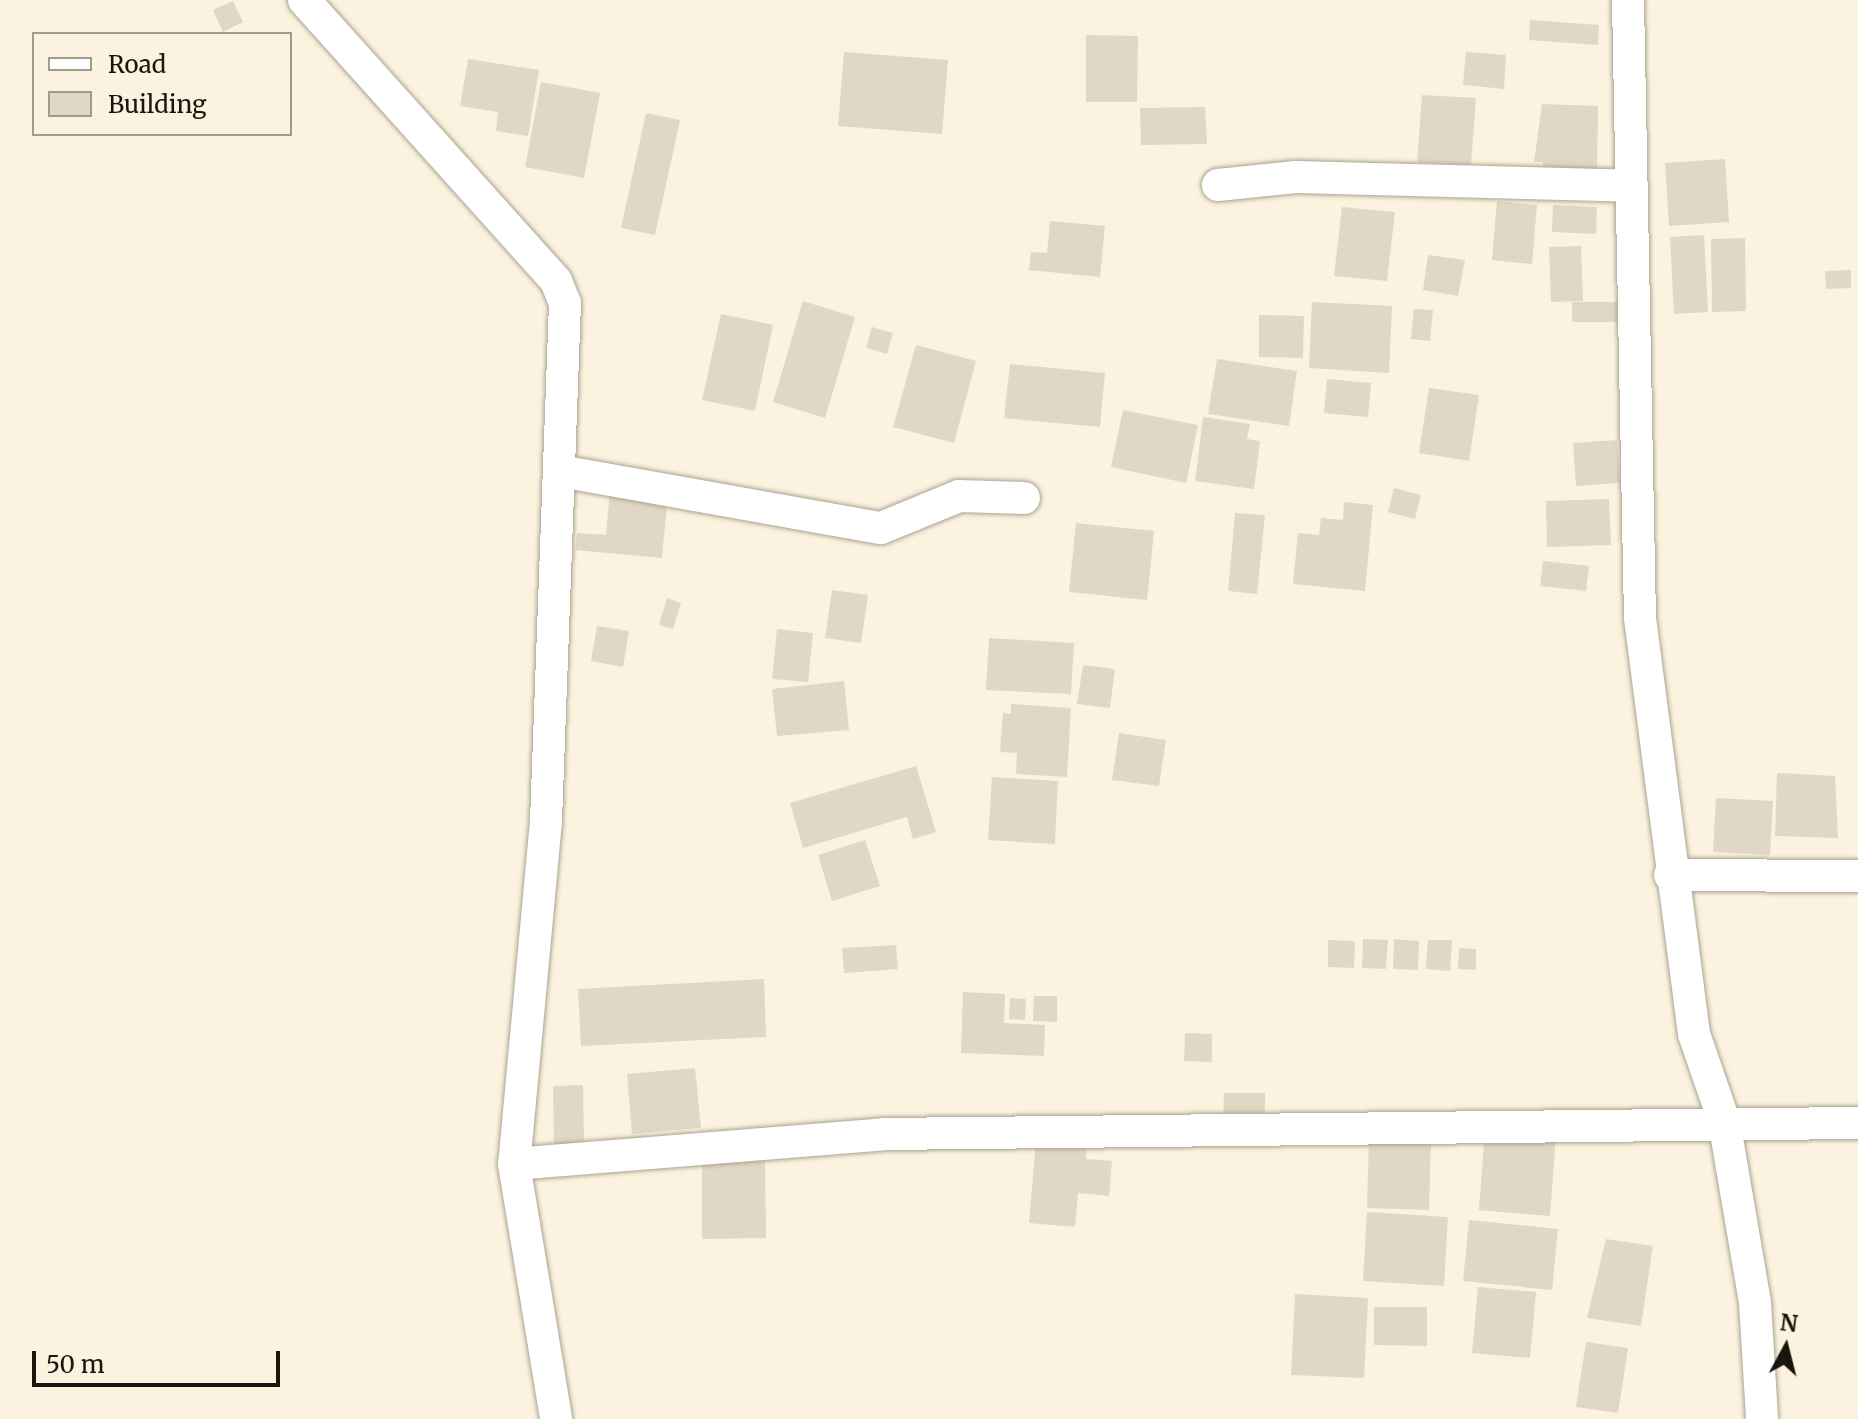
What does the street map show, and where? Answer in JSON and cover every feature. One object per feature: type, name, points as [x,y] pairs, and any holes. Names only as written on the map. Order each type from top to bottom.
[{"type":"street","points":[[304,0],[556,281],[566,330],[546,821],[514,1164],[556,1419]]},
{"type":"street","points":[[1628,0],[1640,618],[1670,875],[1694,1034],[1724,1121],[1755,1303],[1762,1419]]},
{"type":"street","points":[[1218,185],[1296,177],[1631,186]]},
{"type":"street","points":[[560,471],[881,528],[959,496],[1024,498]]},
{"type":"street","points":[[1670,875],[1858,876]]},
{"type":"street","points":[[514,1164],[884,1134],[1724,1121],[1858,1123]]},
{"type":"building","points":[[233,1],[243,22],[223,32],[213,10]]},
{"type":"building","points":[[1530,20],[1599,25],[1598,45],[1529,40]]},
{"type":"building","points":[[1086,35],[1138,36],[1137,102],[1086,102]]},
{"type":"building","points":[[844,52],[948,60],[942,134],[838,126]]},
{"type":"building","points":[[1466,52],[1506,55],[1504,89],[1463,85]]},
{"type":"building","points":[[468,59],[539,70],[528,136],[496,131],[498,112],[460,106]]},
{"type":"building","points":[[541,82],[600,93],[584,178],[525,167]]},
{"type":"building","points":[[1422,95],[1476,98],[1471,165],[1417,162]]},
{"type":"building","points":[[1542,104],[1598,106],[1597,177],[1543,177],[1543,162],[1534,162]]},
{"type":"building","points":[[1205,107],[1207,144],[1141,145],[1140,108]]},
{"type":"building","points":[[646,113],[680,120],[655,235],[621,228]]},
{"type":"building","points":[[1725,159],[1729,222],[1669,226],[1665,163]]},
{"type":"building","points":[[1497,201],[1537,205],[1532,264],[1492,260]]},
{"type":"building","points":[[1553,205],[1597,207],[1596,234],[1552,232]]},
{"type":"building","points":[[1342,207],[1395,212],[1387,281],[1334,276]]},
{"type":"building","points":[[1050,221],[1105,226],[1100,277],[1029,270],[1031,252],[1047,253]]},
{"type":"building","points":[[1704,235],[1708,312],[1674,314],[1670,237]]},
{"type":"building","points":[[1745,238],[1746,311],[1712,312],[1711,239]]},
{"type":"building","points":[[1581,246],[1583,301],[1551,302],[1549,247]]},
{"type":"building","points":[[1428,255],[1465,260],[1458,296],[1423,290]]},
{"type":"building","points":[[1851,270],[1851,288],[1826,289],[1825,271]]},
{"type":"building","points":[[803,301],[855,317],[825,418],[773,402]]},
{"type":"building","points":[[1312,302],[1392,306],[1389,373],[1309,368]]},
{"type":"building","points":[[1572,302],[1623,302],[1623,322],[1572,322]]},
{"type":"building","points":[[1414,309],[1433,310],[1430,341],[1411,339]]},
{"type":"building","points":[[721,314],[773,325],[755,411],[702,400]]},
{"type":"building","points":[[1259,315],[1304,316],[1303,358],[1259,357]]},
{"type":"building","points":[[872,327],[893,333],[887,354],[866,348]]},
{"type":"building","points":[[916,345],[976,361],[954,443],[893,427]]},
{"type":"building","points":[[1217,359],[1297,371],[1289,426],[1208,414]]},
{"type":"building","points":[[1010,364],[1105,373],[1100,427],[1004,418]]},
{"type":"building","points":[[1327,379],[1371,383],[1368,417],[1324,413]]},
{"type":"building","points":[[1429,388],[1479,395],[1469,461],[1419,453]]},
{"type":"building","points":[[1123,410],[1198,425],[1186,483],[1111,467]]},
{"type":"building","points":[[1203,417],[1250,424],[1247,439],[1260,441],[1254,489],[1195,481]]},
{"type":"building","points":[[1617,440],[1620,483],[1576,486],[1573,443]]},
{"type":"building","points":[[1394,488],[1421,495],[1415,519],[1388,512]]},
{"type":"building","points":[[610,489],[668,494],[662,558],[575,550],[577,533],[606,535]]},
{"type":"building","points":[[1609,499],[1611,545],[1547,547],[1546,501]]},
{"type":"building","points":[[1344,502],[1373,505],[1365,591],[1293,584],[1298,533],[1319,535],[1321,518],[1343,520]]},
{"type":"building","points":[[1235,513],[1265,515],[1257,594],[1228,591]]},
{"type":"building","points":[[1076,523],[1154,531],[1147,600],[1069,592]]},
{"type":"building","points":[[1543,561],[1589,566],[1586,591],[1540,586]]},
{"type":"building","points":[[832,590],[868,595],[861,643],[825,638]]},
{"type":"building","points":[[667,598],[681,603],[673,629],[659,625]]},
{"type":"building","points":[[597,626],[629,631],[623,667],[591,661]]},
{"type":"building","points":[[777,629],[813,633],[808,682],[772,679]]},
{"type":"building","points":[[989,638],[1074,643],[1071,694],[986,690]]},
{"type":"building","points":[[1083,665],[1115,669],[1110,708],[1077,704]]},
{"type":"building","points":[[844,681],[849,730],[777,736],[772,689]]},
{"type":"building","points":[[1011,704],[1071,708],[1067,777],[1016,774],[1017,753],[1000,752],[1003,713],[1011,714]]},
{"type":"building","points":[[1119,733],[1166,740],[1159,786],[1112,780]]},
{"type":"building","points":[[916,766],[936,832],[913,839],[907,817],[803,848],[790,803]]},
{"type":"building","points":[[1777,773],[1835,776],[1838,838],[1775,836]]},
{"type":"building","points":[[992,777],[1058,781],[1055,844],[988,840]]},
{"type":"building","points":[[1716,798],[1773,801],[1770,855],[1713,852]]},
{"type":"building","points":[[865,840],[880,886],[832,901],[818,855]]},
{"type":"building","points":[[1363,939],[1388,940],[1386,969],[1362,968]]},
{"type":"building","points":[[1394,939],[1419,941],[1418,970],[1393,969]]},
{"type":"building","points":[[1328,940],[1355,941],[1354,968],[1328,967]]},
{"type":"building","points":[[1428,940],[1452,940],[1450,971],[1426,969]]},
{"type":"building","points":[[896,945],[898,969],[844,973],[842,948]]},
{"type":"building","points":[[1459,948],[1476,949],[1476,970],[1458,969]]},
{"type":"building","points":[[764,979],[766,1037],[581,1046],[578,989]]},
{"type":"building","points":[[963,992],[1005,994],[1004,1023],[1045,1025],[1044,1056],[961,1053]]},
{"type":"building","points":[[1034,996],[1057,996],[1057,1022],[1033,1021]]},
{"type":"building","points":[[1010,998],[1026,999],[1025,1020],[1009,1019]]},
{"type":"building","points":[[1185,1033],[1212,1034],[1212,1062],[1184,1061]]},
{"type":"building","points":[[695,1068],[701,1128],[632,1134],[627,1074]]},
{"type":"building","points":[[583,1085],[584,1143],[554,1144],[553,1086]]},
{"type":"building","points":[[1224,1093],[1265,1093],[1265,1119],[1223,1119]]},
{"type":"building","points":[[1485,1129],[1556,1134],[1550,1216],[1479,1210]]},
{"type":"building","points":[[1369,1137],[1431,1139],[1429,1210],[1367,1208]]},
{"type":"building","points":[[1036,1139],[1087,1143],[1086,1159],[1112,1161],[1109,1196],[1078,1193],[1075,1227],[1029,1223]]},
{"type":"building","points":[[702,1161],[765,1161],[766,1238],[702,1239]]},
{"type":"building","points":[[1367,1212],[1448,1217],[1444,1286],[1363,1281]]},
{"type":"building","points":[[1469,1220],[1558,1229],[1552,1290],[1463,1281]]},
{"type":"building","points":[[1606,1239],[1653,1246],[1641,1326],[1587,1318]]},
{"type":"building","points":[[1478,1287],[1536,1292],[1530,1358],[1472,1353]]},
{"type":"building","points":[[1295,1294],[1368,1298],[1364,1378],[1291,1375]]},
{"type":"building","points":[[1374,1307],[1427,1307],[1427,1346],[1374,1345]]},
{"type":"building","points":[[1586,1342],[1628,1348],[1618,1413],[1576,1407]]}]
